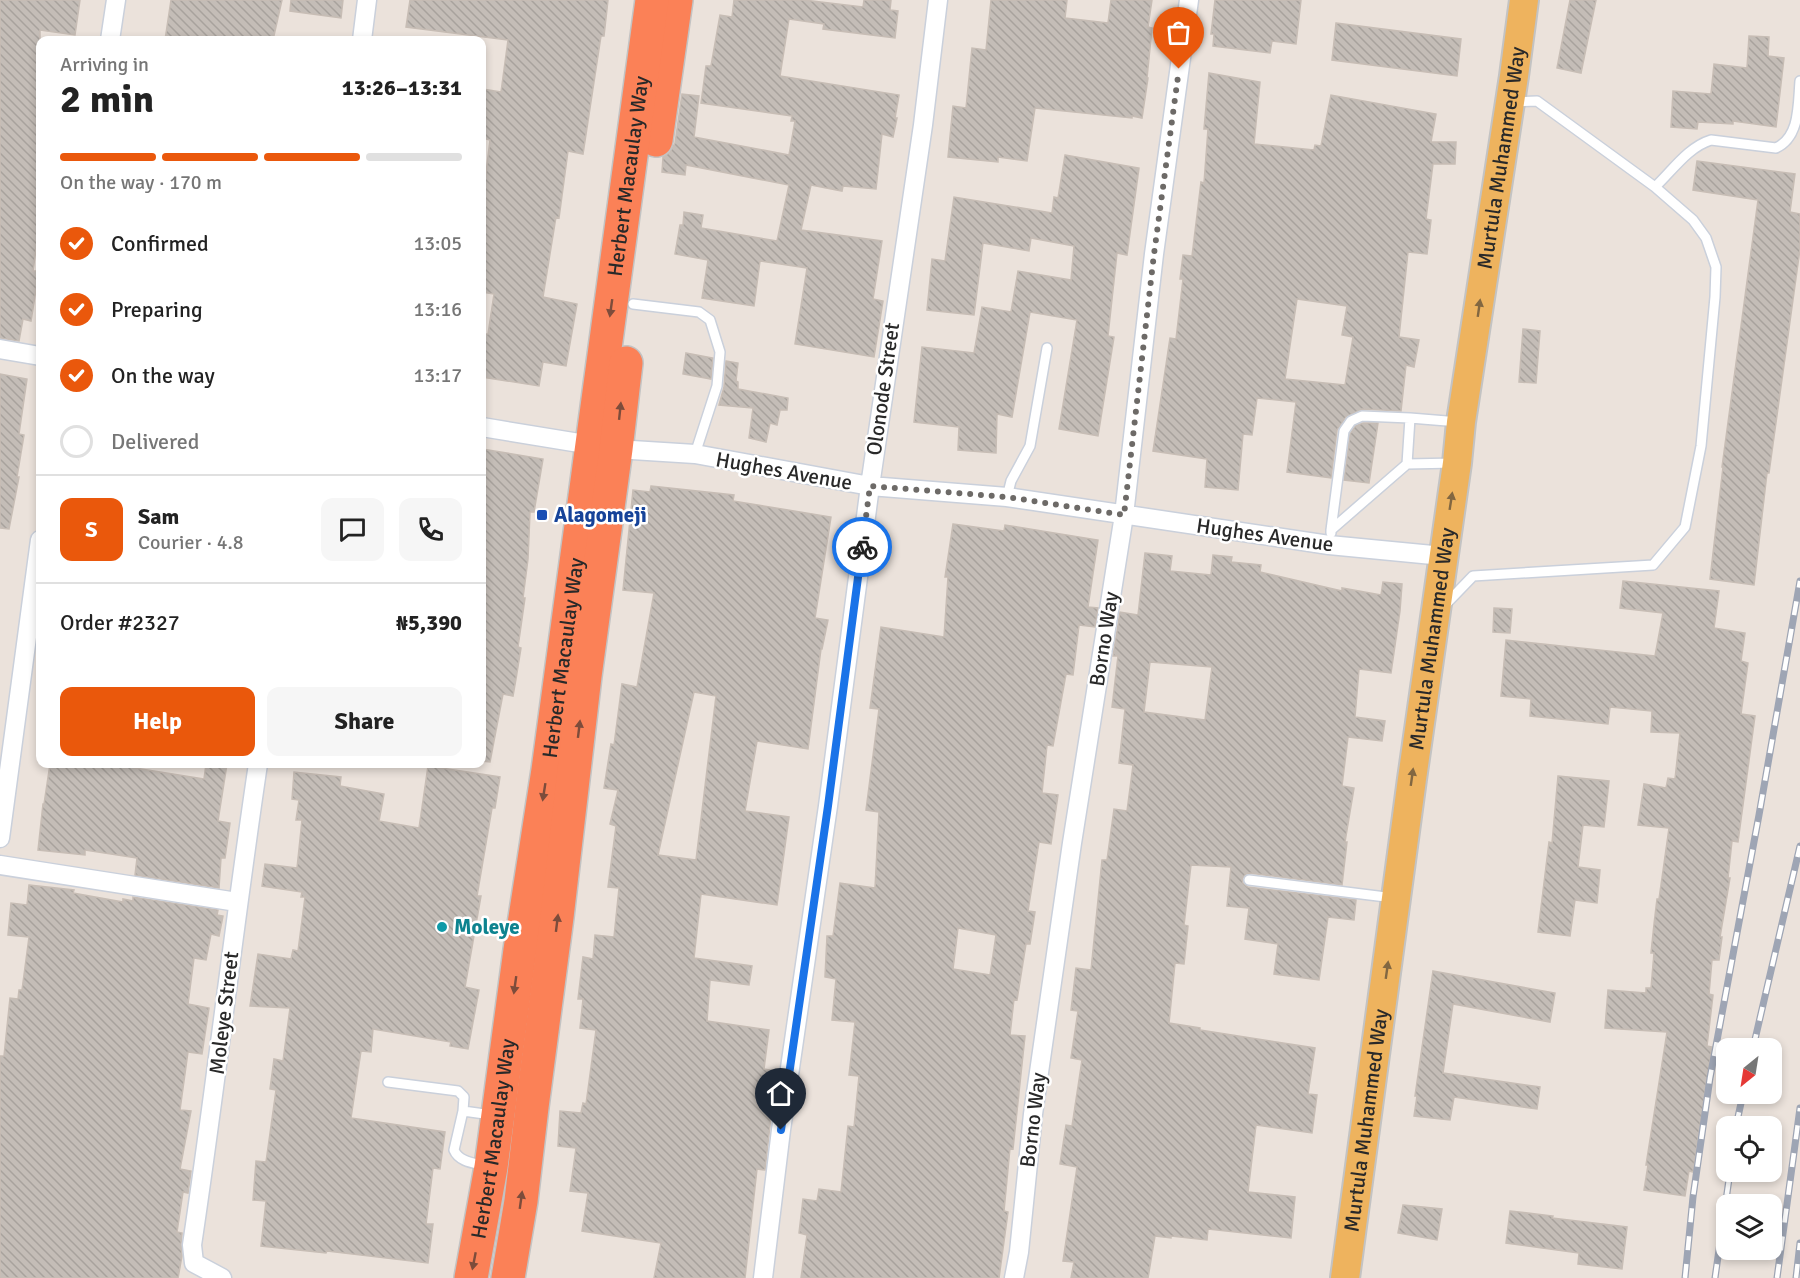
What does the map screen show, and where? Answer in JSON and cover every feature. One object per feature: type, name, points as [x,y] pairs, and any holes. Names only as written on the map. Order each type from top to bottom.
[{"type":"highway","name":"Herbert Macaulay Way","points":[[508,1278],[521,1201],[585,676],[604,447],[652,0]]},
{"type":"highway","name":"Herbert Macaulay Way","points":[[471,1278],[491,1167],[604,447],[633,304],[676,0]]},
{"type":"main road","name":"Murtula Muhammed Way","points":[[1345,1278],[1461,422],[1524,0]]},
{"type":"street","points":[[111,36],[116,0]]},
{"type":"street","points":[[362,36],[367,0]]},
{"type":"street","name":"Olonode Street","points":[[763,1278],[781,1130],[828,806],[870,486],[923,125],[938,0]]},
{"type":"street","name":"Borno Way","points":[[1014,1278],[1033,1114],[1070,855],[1124,515],[1154,254],[1189,0]]},
{"type":"street","points":[[0,349],[36,355]]},
{"type":"street","name":"Hughes Avenue","points":[[486,429],[604,447],[695,454],[870,486],[1007,497],[1124,515],[1330,538],[1443,556]]},
{"type":"street","points":[[0,838],[36,570]]},
{"type":"street","name":"Moleye Street","points":[[222,1278],[194,1263],[192,1245],[221,1042],[237,902],[257,768]]},
{"type":"street","points":[[0,866],[237,902]]},
{"type":"lane","points":[[1655,187],[1682,159],[1703,143],[1711,140],[1776,148],[1784,145],[1793,132],[1800,81]]},
{"type":"lane","points":[[1435,615],[1473,576],[1653,565],[1685,527],[1701,446],[1716,267],[1706,238],[1693,220],[1655,187],[1537,101],[1510,102]]},
{"type":"lane","points":[[633,304],[699,312],[710,320],[720,352],[717,386],[695,454]]},
{"type":"lane","points":[[1007,497],[1011,481],[1030,446],[1047,348]]},
{"type":"lane","points":[[1330,538],[1344,431],[1351,421],[1362,416],[1461,422]]},
{"type":"lane","points":[[1330,538],[1407,464],[1410,418]]},
{"type":"lane","points":[[1407,464],[1457,463]]},
{"type":"lane","points":[[1249,880],[1396,898]]},
{"type":"lane","points":[[388,1082],[458,1091],[464,1097],[454,1150],[456,1156],[462,1160],[491,1167]]},
{"type":"lane","points":[[463,1111],[498,1116]]},
{"type":"building","points":[[0,0],[80,0],[75,35],[40,30],[40,36],[36,36],[36,249],[33,271],[36,271],[36,290],[31,321],[23,319],[19,341],[0,338]]},
{"type":"building","points":[[171,0],[282,0],[274,36],[166,36]]},
{"type":"building","points":[[291,0],[343,0],[341,18],[290,11]]},
{"type":"building","points":[[410,0],[608,0],[604,36],[601,36],[583,154],[568,151],[559,218],[556,217],[543,297],[577,304],[566,366],[543,362],[539,386],[486,378],[486,334],[488,334],[494,294],[486,293],[486,172],[490,140],[486,139],[486,90],[501,92],[508,40],[406,27]]},
{"type":"building","points":[[734,0],[804,0],[863,7],[864,0],[891,0],[890,10],[898,11],[895,38],[823,29],[824,24],[789,19],[780,76],[899,95],[893,137],[882,134],[876,189],[843,186],[842,191],[811,185],[801,230],[882,241],[873,299],[883,301],[874,357],[795,344],[807,268],[760,261],[754,306],[702,298],[708,260],[675,254],[684,212],[703,215],[701,228],[777,241],[789,185],[686,165],[685,175],[662,172],[663,157],[670,152],[675,143],[682,94],[699,96],[694,137],[789,155],[795,121],[791,121],[792,116],[701,103],[706,66],[711,66],[720,15],[732,17]]},
{"type":"building","points":[[991,0],[1067,0],[1065,18],[1108,23],[1111,0],[1152,0],[1148,27],[1152,28],[1148,78],[1142,118],[1035,108],[1027,161],[998,157],[998,162],[948,157],[953,106],[966,108],[972,48],[986,50]]},
{"type":"building","points":[[1215,0],[1301,0],[1296,44],[1272,41],[1270,53],[1213,46],[1214,34],[1211,34]]},
{"type":"building","points":[[1570,0],[1596,0],[1581,73],[1557,68]]},
{"type":"building","points":[[1336,23],[1461,39],[1457,76],[1332,60]]},
{"type":"building","points":[[1749,36],[1769,37],[1768,56],[1784,58],[1776,127],[1733,121],[1733,124],[1698,122],[1697,129],[1671,127],[1673,91],[1711,94],[1714,64],[1747,68]]},
{"type":"building","points":[[1209,73],[1260,82],[1254,144],[1314,150],[1315,145],[1321,146],[1331,95],[1436,114],[1431,142],[1456,142],[1455,164],[1433,164],[1426,219],[1431,220],[1427,254],[1408,252],[1399,337],[1419,340],[1414,367],[1406,365],[1401,411],[1362,409],[1346,417],[1337,430],[1331,478],[1287,472],[1296,402],[1257,398],[1252,435],[1243,434],[1238,490],[1205,487],[1207,459],[1153,451],[1170,338],[1176,339],[1183,279],[1180,279],[1183,255],[1192,256],[1201,182],[1204,183],[1208,129],[1204,129]],"holes":[[[1297,299],[1347,306],[1342,335],[1353,337],[1345,385],[1285,379]]]},
{"type":"building","points":[[1065,155],[1139,168],[1127,255],[1117,253],[1108,336],[1114,337],[1098,436],[1059,429],[1077,320],[1030,312],[1012,417],[997,414],[996,453],[958,450],[959,427],[914,422],[922,347],[974,353],[982,307],[1011,312],[1018,271],[1071,280],[1074,246],[1031,238],[1029,251],[983,243],[974,315],[927,310],[932,259],[945,261],[954,197],[1052,213],[1054,197],[1058,198]]},
{"type":"building","points":[[1697,161],[1795,174],[1790,212],[1800,214],[1800,249],[1769,473],[1767,473],[1754,585],[1710,579],[1722,467],[1758,200],[1693,190]]},
{"type":"building","points":[[1523,329],[1540,331],[1536,383],[1519,382]]},
{"type":"building","points":[[686,353],[713,358],[711,379],[683,374]]},
{"type":"building","points":[[726,361],[738,363],[736,381],[738,389],[788,398],[787,410],[780,410],[777,425],[770,423],[766,442],[749,438],[753,408],[719,405],[724,387]]},
{"type":"building","points":[[0,374],[27,379],[19,434],[24,435],[17,477],[19,477],[9,529],[0,528]]},
{"type":"building","points":[[1363,423],[1378,423],[1369,483],[1344,480],[1350,434],[1355,426]]},
{"type":"building","points":[[486,450],[543,459],[534,512],[530,512],[528,559],[523,598],[525,598],[518,647],[521,648],[516,679],[513,696],[503,694],[490,762],[486,762]]},
{"type":"building","points":[[651,486],[734,495],[733,501],[831,517],[815,618],[828,620],[821,649],[808,749],[757,741],[745,811],[789,817],[777,905],[701,894],[694,958],[752,966],[749,985],[710,980],[707,1021],[769,1030],[764,1069],[776,1071],[765,1170],[757,1169],[745,1278],[654,1278],[661,1243],[582,1231],[588,1193],[570,1191],[576,1148],[558,1146],[560,1111],[581,1113],[583,1103],[586,1104],[596,1030],[580,1028],[583,999],[578,999],[583,957],[593,959],[595,935],[614,937],[619,888],[608,887],[616,826],[610,824],[618,790],[604,788],[611,744],[614,745],[622,684],[637,687],[654,593],[623,590],[633,490],[650,492]],"holes":[[[694,692],[716,696],[696,860],[658,855]]]},
{"type":"building","points":[[953,524],[1004,531],[1005,525],[1098,540],[1088,607],[1098,608],[1095,627],[1079,625],[1073,675],[1066,674],[1053,746],[1047,745],[1042,793],[1058,795],[1051,844],[1039,842],[1028,911],[1035,912],[1030,944],[1026,944],[1017,1000],[1014,999],[1010,1035],[1025,1036],[1013,1149],[1010,1148],[1004,1211],[1008,1212],[999,1278],[801,1278],[807,1235],[799,1233],[803,1199],[817,1201],[819,1189],[841,1192],[848,1126],[854,1127],[859,1076],[849,1075],[855,1022],[832,1020],[836,979],[825,977],[827,936],[833,936],[840,883],[875,888],[879,812],[866,810],[879,709],[870,708],[881,627],[944,637],[948,577],[945,577]],"holes":[[[958,928],[996,935],[990,975],[953,969]]]},
{"type":"building","points":[[1145,553],[1172,556],[1170,571],[1211,575],[1213,555],[1232,557],[1231,562],[1261,565],[1260,572],[1342,591],[1342,588],[1381,595],[1383,582],[1402,584],[1391,673],[1359,669],[1355,717],[1385,721],[1382,741],[1348,737],[1342,786],[1354,788],[1345,842],[1347,842],[1342,885],[1250,873],[1242,879],[1248,887],[1356,900],[1354,920],[1328,917],[1319,980],[1274,974],[1278,944],[1245,939],[1249,908],[1227,906],[1231,867],[1191,865],[1184,925],[1188,926],[1184,964],[1175,963],[1169,1023],[1315,1048],[1308,1094],[1317,1095],[1312,1133],[1256,1125],[1248,1192],[1295,1197],[1291,1238],[1208,1229],[1207,1240],[1155,1236],[1148,1278],[1071,1278],[1074,1262],[1063,1261],[1077,1167],[1060,1164],[1066,1125],[1072,1126],[1082,1060],[1071,1058],[1078,1011],[1071,1010],[1076,968],[1091,970],[1102,860],[1107,860],[1114,809],[1127,811],[1133,765],[1119,763],[1125,709],[1112,707],[1118,656],[1113,656],[1120,612],[1138,615]],"holes":[[[1150,662],[1212,667],[1205,720],[1144,712]]]},
{"type":"building","points":[[1623,581],[1719,591],[1714,628],[1745,633],[1741,661],[1748,663],[1741,714],[1755,716],[1738,842],[1732,841],[1728,878],[1730,878],[1720,937],[1722,937],[1719,960],[1712,960],[1709,994],[1713,995],[1707,1046],[1712,1047],[1693,1172],[1689,1171],[1685,1196],[1644,1190],[1667,1032],[1605,1028],[1608,990],[1646,993],[1646,988],[1651,988],[1654,924],[1669,828],[1638,825],[1644,784],[1666,788],[1668,778],[1675,779],[1680,733],[1651,732],[1652,711],[1610,707],[1608,724],[1530,716],[1531,699],[1501,696],[1506,640],[1655,656],[1663,613],[1620,608]]},
{"type":"building","points":[[1494,608],[1512,609],[1510,633],[1493,632]]},
{"type":"building","points":[[49,768],[135,768],[204,779],[205,768],[226,768],[218,821],[230,823],[225,858],[221,858],[219,888],[135,875],[137,858],[85,850],[85,855],[38,850]]},
{"type":"building","points":[[428,768],[500,777],[495,808],[492,808],[477,896],[481,896],[465,987],[479,990],[468,1049],[450,1046],[451,1042],[373,1029],[371,1052],[361,1051],[351,1118],[445,1132],[440,1169],[433,1168],[426,1224],[433,1224],[428,1263],[261,1246],[266,1201],[253,1200],[256,1161],[266,1162],[276,1090],[270,1089],[274,1059],[283,1061],[290,1008],[250,1006],[258,954],[291,959],[293,950],[298,951],[305,897],[301,897],[302,892],[262,886],[265,864],[297,868],[302,820],[296,820],[299,800],[292,799],[294,772],[341,777],[340,786],[384,794],[379,821],[419,828]]},
{"type":"building","points":[[1558,776],[1609,781],[1604,827],[1583,825],[1578,867],[1600,870],[1597,903],[1575,900],[1570,936],[1538,932],[1549,842],[1552,843]]},
{"type":"building","points":[[29,885],[74,890],[73,893],[123,902],[123,899],[133,901],[133,897],[218,910],[217,915],[223,916],[219,936],[211,934],[206,960],[194,958],[188,1004],[209,1008],[202,1054],[188,1052],[180,1110],[191,1111],[180,1169],[191,1171],[188,1193],[183,1192],[177,1232],[182,1233],[182,1256],[178,1278],[0,1278],[0,1056],[4,1056],[10,998],[18,999],[19,990],[22,990],[29,937],[8,935],[11,903],[27,905]]},
{"type":"building","points":[[1433,971],[1555,993],[1550,1022],[1453,1004],[1443,1073],[1540,1087],[1537,1109],[1454,1097],[1450,1120],[1414,1116]]},
{"type":"building","points":[[1403,1205],[1442,1209],[1437,1240],[1398,1233]]},
{"type":"building","points":[[1510,1211],[1627,1227],[1622,1269],[1578,1264],[1579,1253],[1506,1243]]},
{"type":"railway","points":[[1685,1278],[1693,1197],[1710,1078],[1800,581]]},
{"type":"railway","points":[[1755,1038],[1800,846]]},
{"type":"railway","points":[[1738,1116],[1741,1104]]},
{"type":"railway","points":[[1777,1278],[1800,1108]]},
{"type":"railway","points":[[1715,1278],[1729,1182]]},
{"type":"railway","points":[[1796,1278],[1800,1243]]},
{"type":"way so far","points":[[862,547],[870,486],[1007,497],[1124,515],[1154,254],[1179,69]]},
{"type":"place","name":"Alagomeji","points":[[542,515]]},
{"type":"place","name":"Moleye","points":[[442,927]]},
{"type":"route","points":[[781,1130],[828,806],[862,547]]}]
